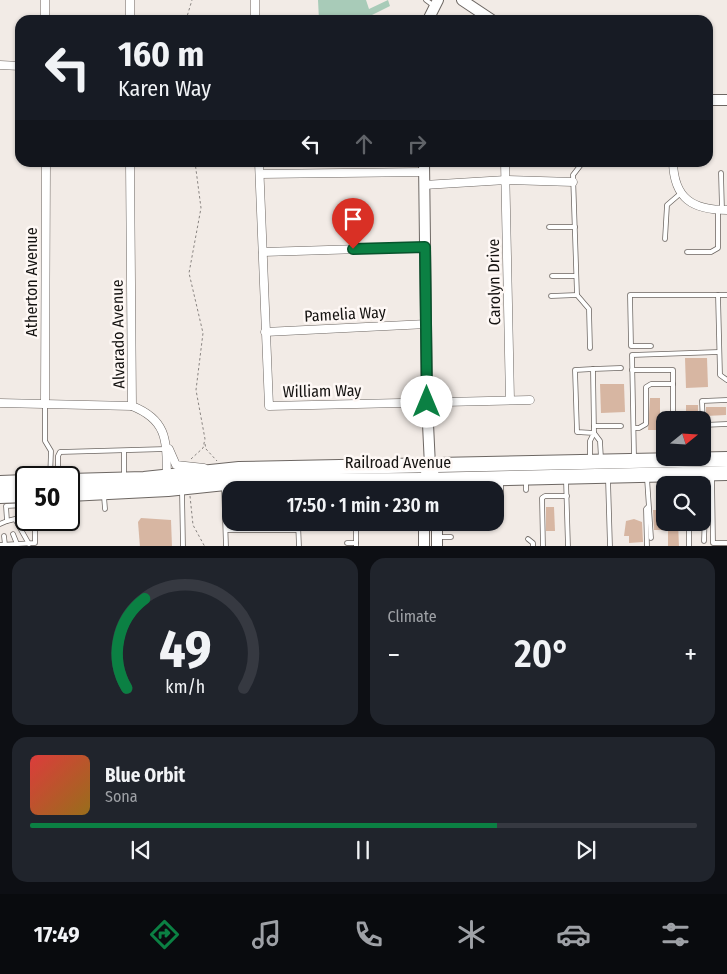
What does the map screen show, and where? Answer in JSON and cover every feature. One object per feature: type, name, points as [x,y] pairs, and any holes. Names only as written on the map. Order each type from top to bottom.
[{"type":"highway","name":"Railroad Avenue","points":[[711,459],[727,459]]},
{"type":"highway","name":"Railroad Avenue","points":[[504,484],[526,477],[566,470],[596,462],[642,466],[692,476]]},
{"type":"highway","name":"Railroad Avenue","points":[[566,470],[608,476],[656,463]]},
{"type":"highway","name":"Railroad Avenue","points":[[295,478],[430,466],[526,477]]},
{"type":"highway","points":[[700,476],[727,468]]},
{"type":"highway","name":"Railroad Avenue","points":[[80,494],[104,493],[220,472],[295,478],[308,481]]},
{"type":"highway","name":"Railroad Avenue","points":[[704,476],[727,473]]},
{"type":"highway","name":"Railroad Avenue","points":[[80,481],[124,480],[144,476],[178,480]]},
{"type":"highway","points":[[0,483],[15,482]]},
{"type":"highway","points":[[0,496],[15,495]]},
{"type":"main road","points":[[462,0],[484,15]]},
{"type":"main road","points":[[429,15],[433,2]]},
{"type":"main road","points":[[713,100],[727,100]]},
{"type":"main road","points":[[424,167],[429,481]]},
{"type":"main road","points":[[424,531],[424,546]]},
{"type":"street","points":[[45,0],[45,15]]},
{"type":"street","points":[[130,0],[130,15]]},
{"type":"street","points":[[255,0],[255,15]]},
{"type":"street","points":[[0,65],[15,66]]},
{"type":"street","name":"Atherton Avenue","points":[[45,402],[46,167]]},
{"type":"street","name":"Alvarado Avenue","points":[[130,167],[132,406],[153,417],[160,425],[165,438],[166,449],[178,480]]},
{"type":"street","name":"William Way","points":[[259,167],[269,406],[530,400]]},
{"type":"street","points":[[260,174],[424,167]]},
{"type":"street","name":"Carolyn Drive","points":[[505,167],[510,400]]},
{"type":"street","points":[[673,167],[673,177],[683,198],[697,206],[722,210]]},
{"type":"street","points":[[424,185],[506,180],[573,182]]},
{"type":"street","points":[[263,252],[425,247]]},
{"type":"street","name":"Pamelia Way","points":[[265,332],[427,324]]},
{"type":"street","points":[[0,403],[45,402],[132,406]]},
{"type":"street","points":[[165,438],[173,462],[176,465],[178,480],[198,467],[220,472]]},
{"type":"lane","points":[[579,167],[573,176],[577,295],[589,309],[590,348]]},
{"type":"lane","points":[[687,252],[711,252],[718,248],[722,210],[721,173]]},
{"type":"lane","points":[[665,239],[667,204],[681,193]]},
{"type":"lane","points":[[550,227],[575,226]]},
{"type":"lane","points":[[552,276],[576,276]]},
{"type":"lane","points":[[551,296],[577,295]]},
{"type":"lane","points":[[651,346],[632,346],[630,295],[727,295]]},
{"type":"lane","points":[[718,295],[720,376],[727,380]]},
{"type":"lane","points":[[651,538],[650,509],[648,507],[634,428],[632,354],[720,352]]},
{"type":"lane","points":[[596,462],[600,441],[594,433],[577,432],[575,370],[621,368]]},
{"type":"lane","points":[[593,369],[594,433],[590,441],[596,462]]},
{"type":"lane","points":[[632,370],[673,370],[673,411]]},
{"type":"lane","points":[[634,428],[640,428],[646,424],[646,387],[650,384],[673,384]]},
{"type":"lane","points":[[727,400],[702,401],[703,424],[727,424]]},
{"type":"lane","points":[[45,402],[45,441],[51,451],[50,466]]},
{"type":"lane","points":[[594,426],[621,426]]},
{"type":"lane","points":[[58,466],[60,452],[166,449]]},
{"type":"lane","points":[[124,451],[124,480]]},
{"type":"lane","points":[[566,470],[568,546]]},
{"type":"lane","points":[[220,472],[222,491]]},
{"type":"lane","points":[[608,476],[610,546]]},
{"type":"lane","points":[[178,480],[183,546]]},
{"type":"lane","points":[[104,493],[105,509]]},
{"type":"lane","points":[[543,546],[542,498],[544,496],[567,496]]},
{"type":"lane","points":[[8,522],[6,506],[15,506]]},
{"type":"lane","points":[[647,546],[646,509],[648,507]]},
{"type":"lane","points":[[1,524],[15,519],[29,544]]},
{"type":"lane","points":[[4,536],[2,545],[29,544],[35,543],[35,531]]},
{"type":"lane","points":[[226,531],[226,546]]},
{"type":"lane","points":[[298,531],[299,546]]},
{"type":"lane","points":[[347,543],[356,545],[356,531]]},
{"type":"lane","points":[[688,531],[689,546]]},
{"type":"lane","points":[[704,531],[704,541]]},
{"type":"lane","points":[[710,531],[713,543],[727,543]]},
{"type":"lane","points":[[13,534],[17,544]]},
{"type":"lane","points":[[437,542],[451,537]]},
{"type":"lane","points":[[528,539],[533,543],[533,546]]},
{"type":"path","points":[[188,15],[192,0]]},
{"type":"path","points":[[196,167],[201,208],[189,273],[203,333],[196,390],[205,443],[220,472]]},
{"type":"path","points":[[205,443],[188,463],[184,463],[178,480],[191,497],[192,525],[205,546]]},
{"type":"green space","points":[[318,0],[366,0],[369,9],[388,0],[390,6],[372,15],[319,15]]},
{"type":"building","points":[[685,358],[707,358],[708,387],[686,388]]},
{"type":"building","points":[[600,384],[624,384],[625,412],[601,413]]},
{"type":"building","points":[[650,398],[660,398],[660,411],[656,411],[656,430],[648,430]]},
{"type":"building","points":[[686,405],[698,405],[698,411],[686,411]]},
{"type":"building","points":[[706,407],[726,407],[726,415],[711,416],[711,411],[706,411]]},
{"type":"building","points":[[546,507],[554,507],[555,531],[546,531]]},
{"type":"building","points":[[653,510],[656,510],[656,530],[654,530]]},
{"type":"building","points":[[141,518],[171,520],[172,546],[140,546],[138,522]]},
{"type":"building","points":[[634,519],[642,522],[643,542],[629,543],[629,536],[624,536],[626,521]]},
{"type":"building","points":[[668,531],[678,531],[679,546],[668,546]]},
{"type":"route","points":[[353,249],[425,247],[427,402]]}]
